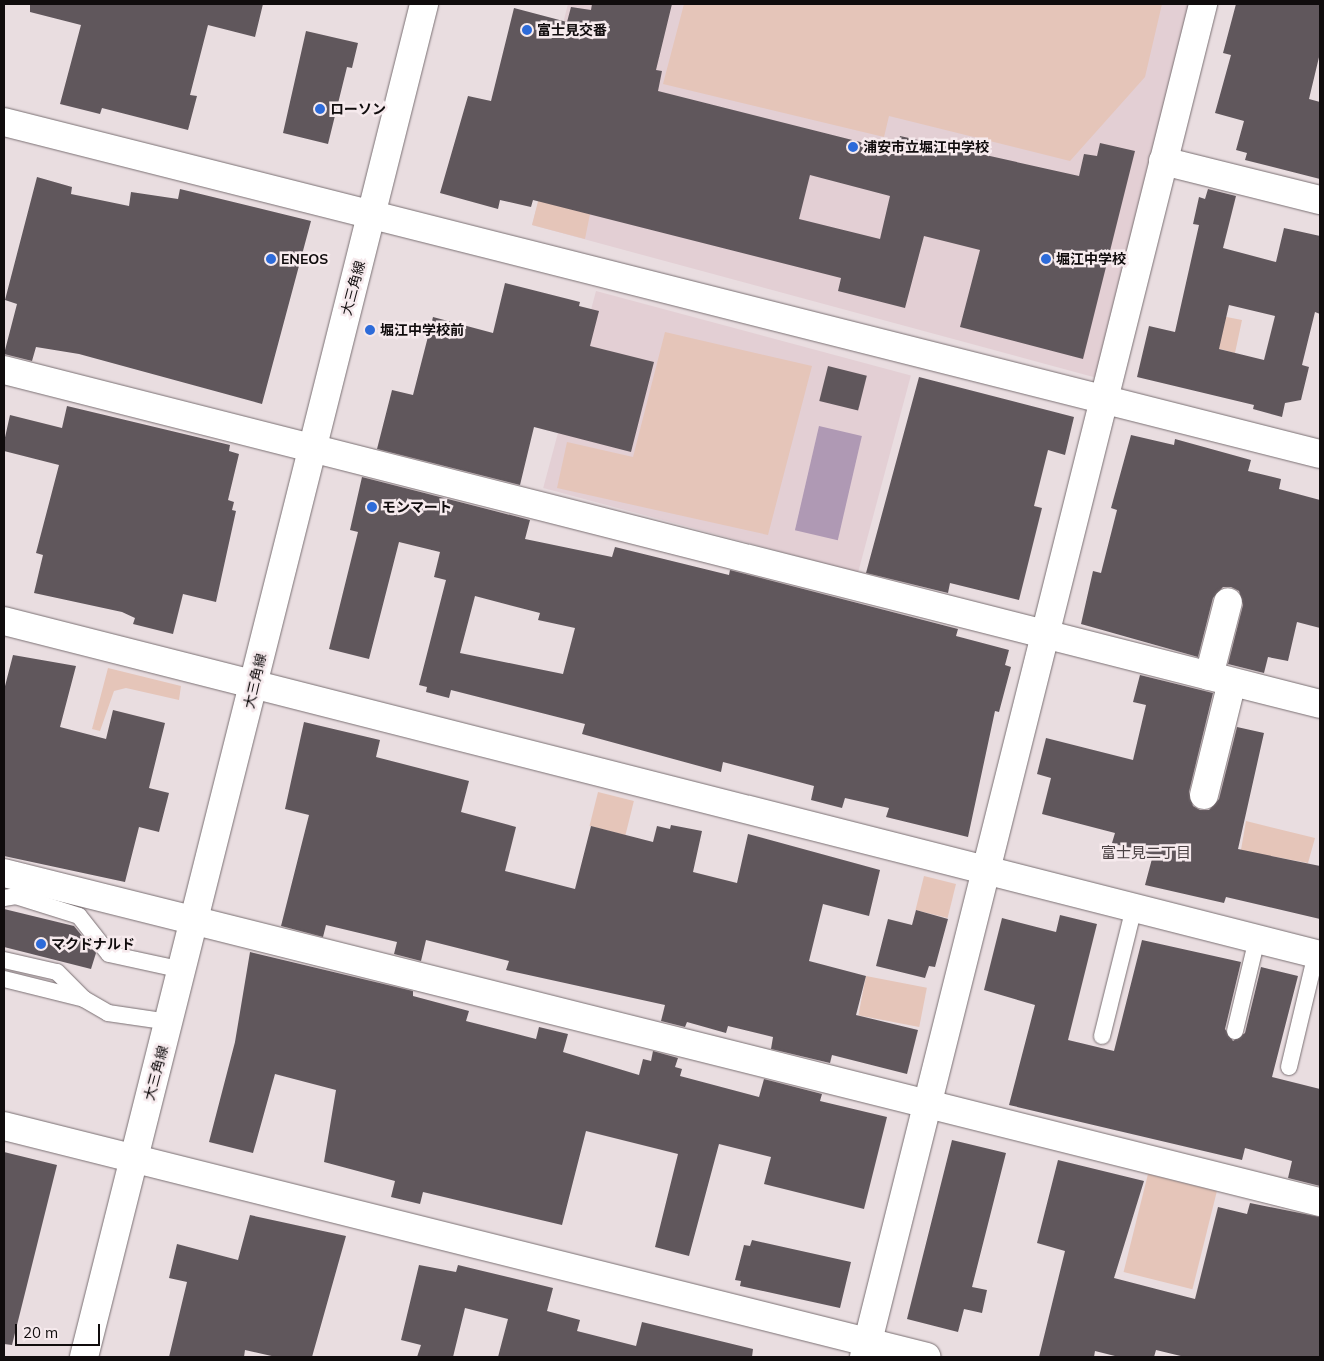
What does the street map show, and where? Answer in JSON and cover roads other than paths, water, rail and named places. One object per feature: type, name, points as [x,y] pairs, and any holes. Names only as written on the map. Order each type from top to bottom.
[{"type":"street","name":"大三角線","points":[[84,1357],[184,970],[311,448],[424,4]]},
{"type":"street","points":[[866,1350],[928,1104],[983,869],[1046,635],[1102,397],[1203,4]]},
{"type":"street","points":[[4,122],[1102,397],[1320,454]]},
{"type":"street","points":[[1163,161],[1320,200]]},
{"type":"street","points":[[4,370],[1320,704]]},
{"type":"street","points":[[1204,795],[1221,679],[1228,602]]},
{"type":"street","points":[[4,620],[1318,955]]},
{"type":"street","points":[[4,873],[1320,1202]]},
{"type":"street","points":[[4,1126],[866,1350],[927,1357]]},
{"type":"lane","points":[[4,898],[16,896],[79,916],[109,954],[184,970]]},
{"type":"lane","points":[[1102,1036],[1134,908]]},
{"type":"lane","points":[[1235,1031],[1257,939]]},
{"type":"lane","points":[[1289,1067],[1318,955]]},
{"type":"lane","points":[[4,960],[57,972],[84,999]]},
{"type":"lane","points":[[4,979],[84,999],[108,1012],[170,1022]]},
{"type":"place","name":"富士見交番","points":[[527,30]]},
{"type":"place","name":"ローソン","points":[[320,109]]},
{"type":"place","name":"浦安市立堀江中学校","points":[[853,147]]},
{"type":"place","name":"ENEOS","points":[[271,259]]},
{"type":"place","name":"堀江中学校","points":[[1046,259]]},
{"type":"place","name":"堀江中学校前","points":[[370,330]]},
{"type":"place","name":"モンマート","points":[[372,507]]},
{"type":"place","name":"マクドナルド","points":[[41,944]]},
{"type":"district","name":"富士見二丁目","points":[[1146,853]]}]
